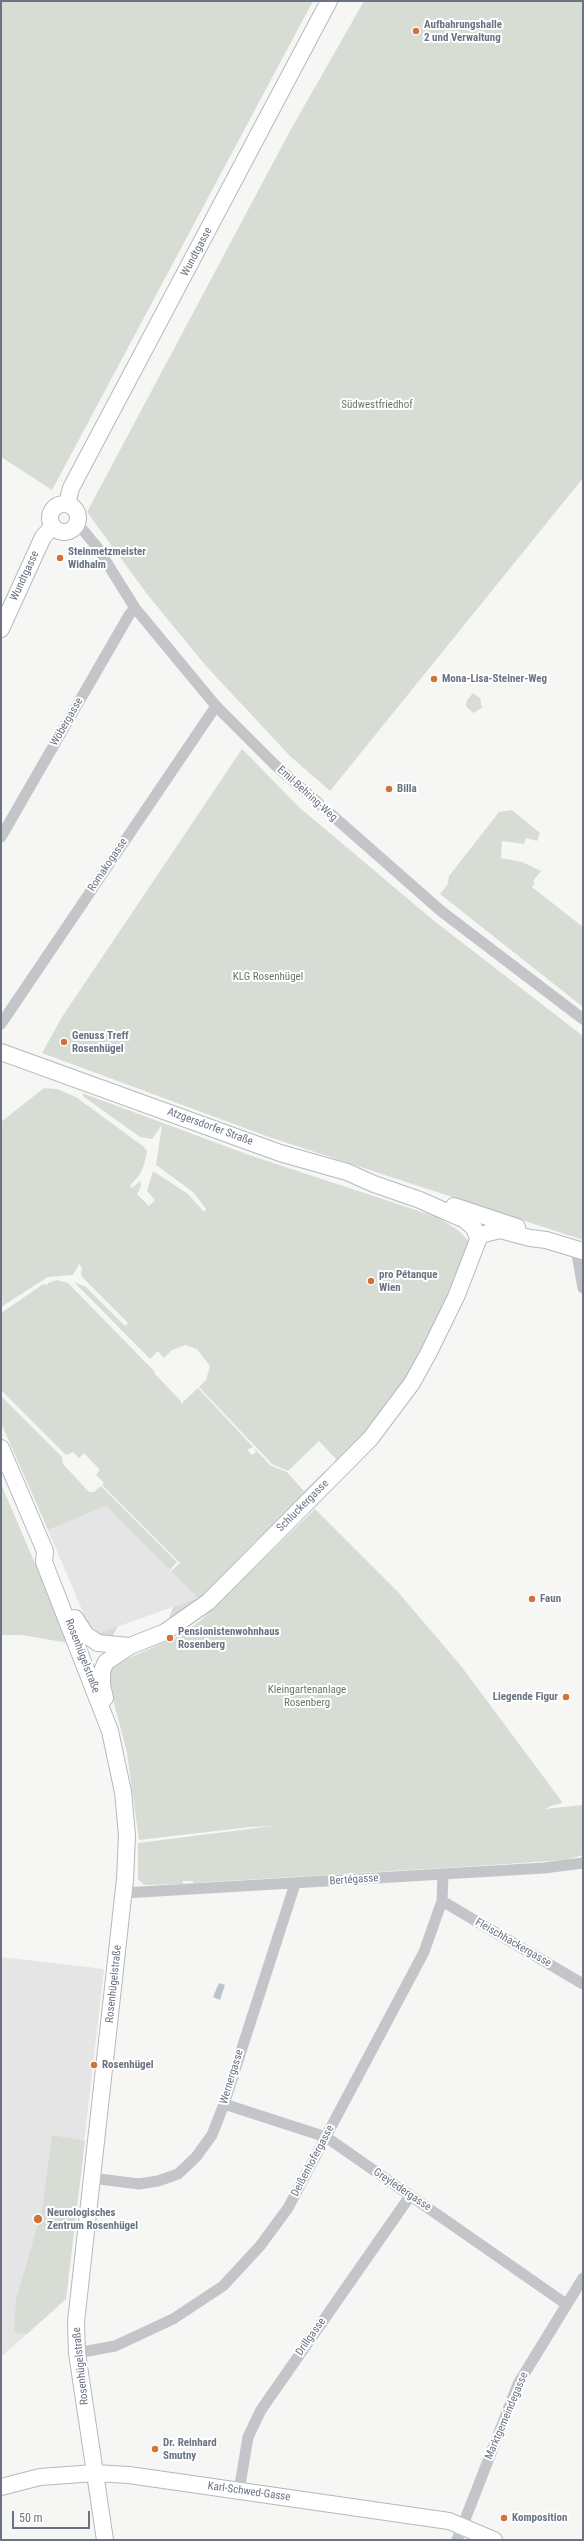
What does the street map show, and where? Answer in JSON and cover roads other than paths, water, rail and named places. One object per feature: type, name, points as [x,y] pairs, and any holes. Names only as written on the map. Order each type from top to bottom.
[{"type":"main road","name":"Wundtgasse","points":[[67,504],[71,488],[329,1]]},
{"type":"main road","points":[[67,504],[75,509],[77,523],[71,530],[66,531],[53,526],[50,517],[54,508],[67,504]]},
{"type":"main road","name":"Wundtgasse","points":[[1,629],[43,537],[53,526]]},
{"type":"main road","name":"Atzgersdorfer Straße","points":[[1,1052],[280,1152],[346,1172],[374,1184],[420,1200],[465,1220],[474,1228],[478,1238],[483,1234],[500,1230],[530,1238],[546,1240],[579,1250]]},
{"type":"main road","name":"Atzgersdorfer Straße","points":[[420,1200],[433,1200],[483,1215],[532,1232],[546,1240]]},
{"type":"main road","name":"Schluckergasse","points":[[110,1731],[102,1685],[102,1671],[106,1662],[130,1646],[165,1632],[208,1602],[370,1439],[412,1384],[464,1279],[478,1238]]},
{"type":"main road","name":"Rosenhügelstraße","points":[[1,1448],[45,1551],[44,1562],[110,1731],[124,1799],[127,1850],[124,1892],[77,2310],[77,2353],[105,2540]]},
{"type":"main road","points":[[45,1551],[50,1558],[81,1629],[98,1643],[130,1646]]},
{"type":"main road","name":"Karl-Schwed-Gasse","points":[[1,2487],[40,2477],[95,2473],[142,2477],[388,2511],[449,2521],[459,2533],[494,2540]]},
{"type":"street","name":"Emil-Behring-Weg","points":[[77,523],[93,542],[135,608],[216,706],[275,765],[427,899],[583,1019]]},
{"type":"street","name":"Wöbergasse","points":[[1,837],[129,615],[135,608]]},
{"type":"street","name":"Romakogasse","points":[[1,1024],[216,706]]},
{"type":"street","points":[[579,1250],[583,1288]]},
{"type":"street","name":"Bertégasse","points":[[124,1892],[442,1875],[552,1868],[583,1863]]},
{"type":"street","name":"Deißenhofergasse","points":[[77,2353],[115,2346],[173,2319],[222,2286],[260,2246],[288,2208],[424,1952],[442,1901],[442,1875]]},
{"type":"street","name":"Wernergasse","points":[[91,2178],[139,2184],[158,2182],[178,2174],[196,2157],[212,2135],[224,2104],[295,1884]]},
{"type":"street","name":"Fleischhackergasse","points":[[442,1901],[583,1984]]},
{"type":"street","name":"Greyledergasse","points":[[224,2104],[326,2137],[566,2304]]},
{"type":"street","name":"Drillgasse","points":[[239,2491],[248,2437],[261,2410],[410,2196]]},
{"type":"street","name":"Marktgemeindegasse","points":[[459,2533],[518,2384],[583,2278]]},
{"type":"place","name":"Aufbahrungshalle 2 und Verwaltung","points":[[416,31]]},
{"type":"place","name":"Steinmetzmeister Widhalm","points":[[60,558]]},
{"type":"place","name":"Mona-Lisa-Steiner-Weg","points":[[434,679]]},
{"type":"place","name":"Billa","points":[[389,789]]},
{"type":"place","name":"Genuss Treff Rosenhügel","points":[[64,1042]]},
{"type":"place","name":"pro Pétanque Wien","points":[[371,1281]]},
{"type":"place","name":"Faun","points":[[532,1599]]},
{"type":"place","name":"Pensionistenwohnhaus Rosenberg","points":[[170,1638]]},
{"type":"place","name":"Liegende Figur","points":[[566,1697]]},
{"type":"place","name":"Rosenhügel","points":[[94,2065]]},
{"type":"place","name":"Neurologisches Zentrum Rosenhügel","points":[[38,2219]]},
{"type":"place","name":"Dr. Reinhard Smutny","points":[[155,2449]]},
{"type":"place","name":"Komposition","points":[[504,2518]]},
{"type":"park label","name":"Südwestfriedhof","points":[[377,405]]},
{"type":"park label","name":"KLG Rosenhügel","points":[[268,977]]},
{"type":"park label","name":"Kleingartenanlage Rosenberg","points":[[307,1696]]}]
